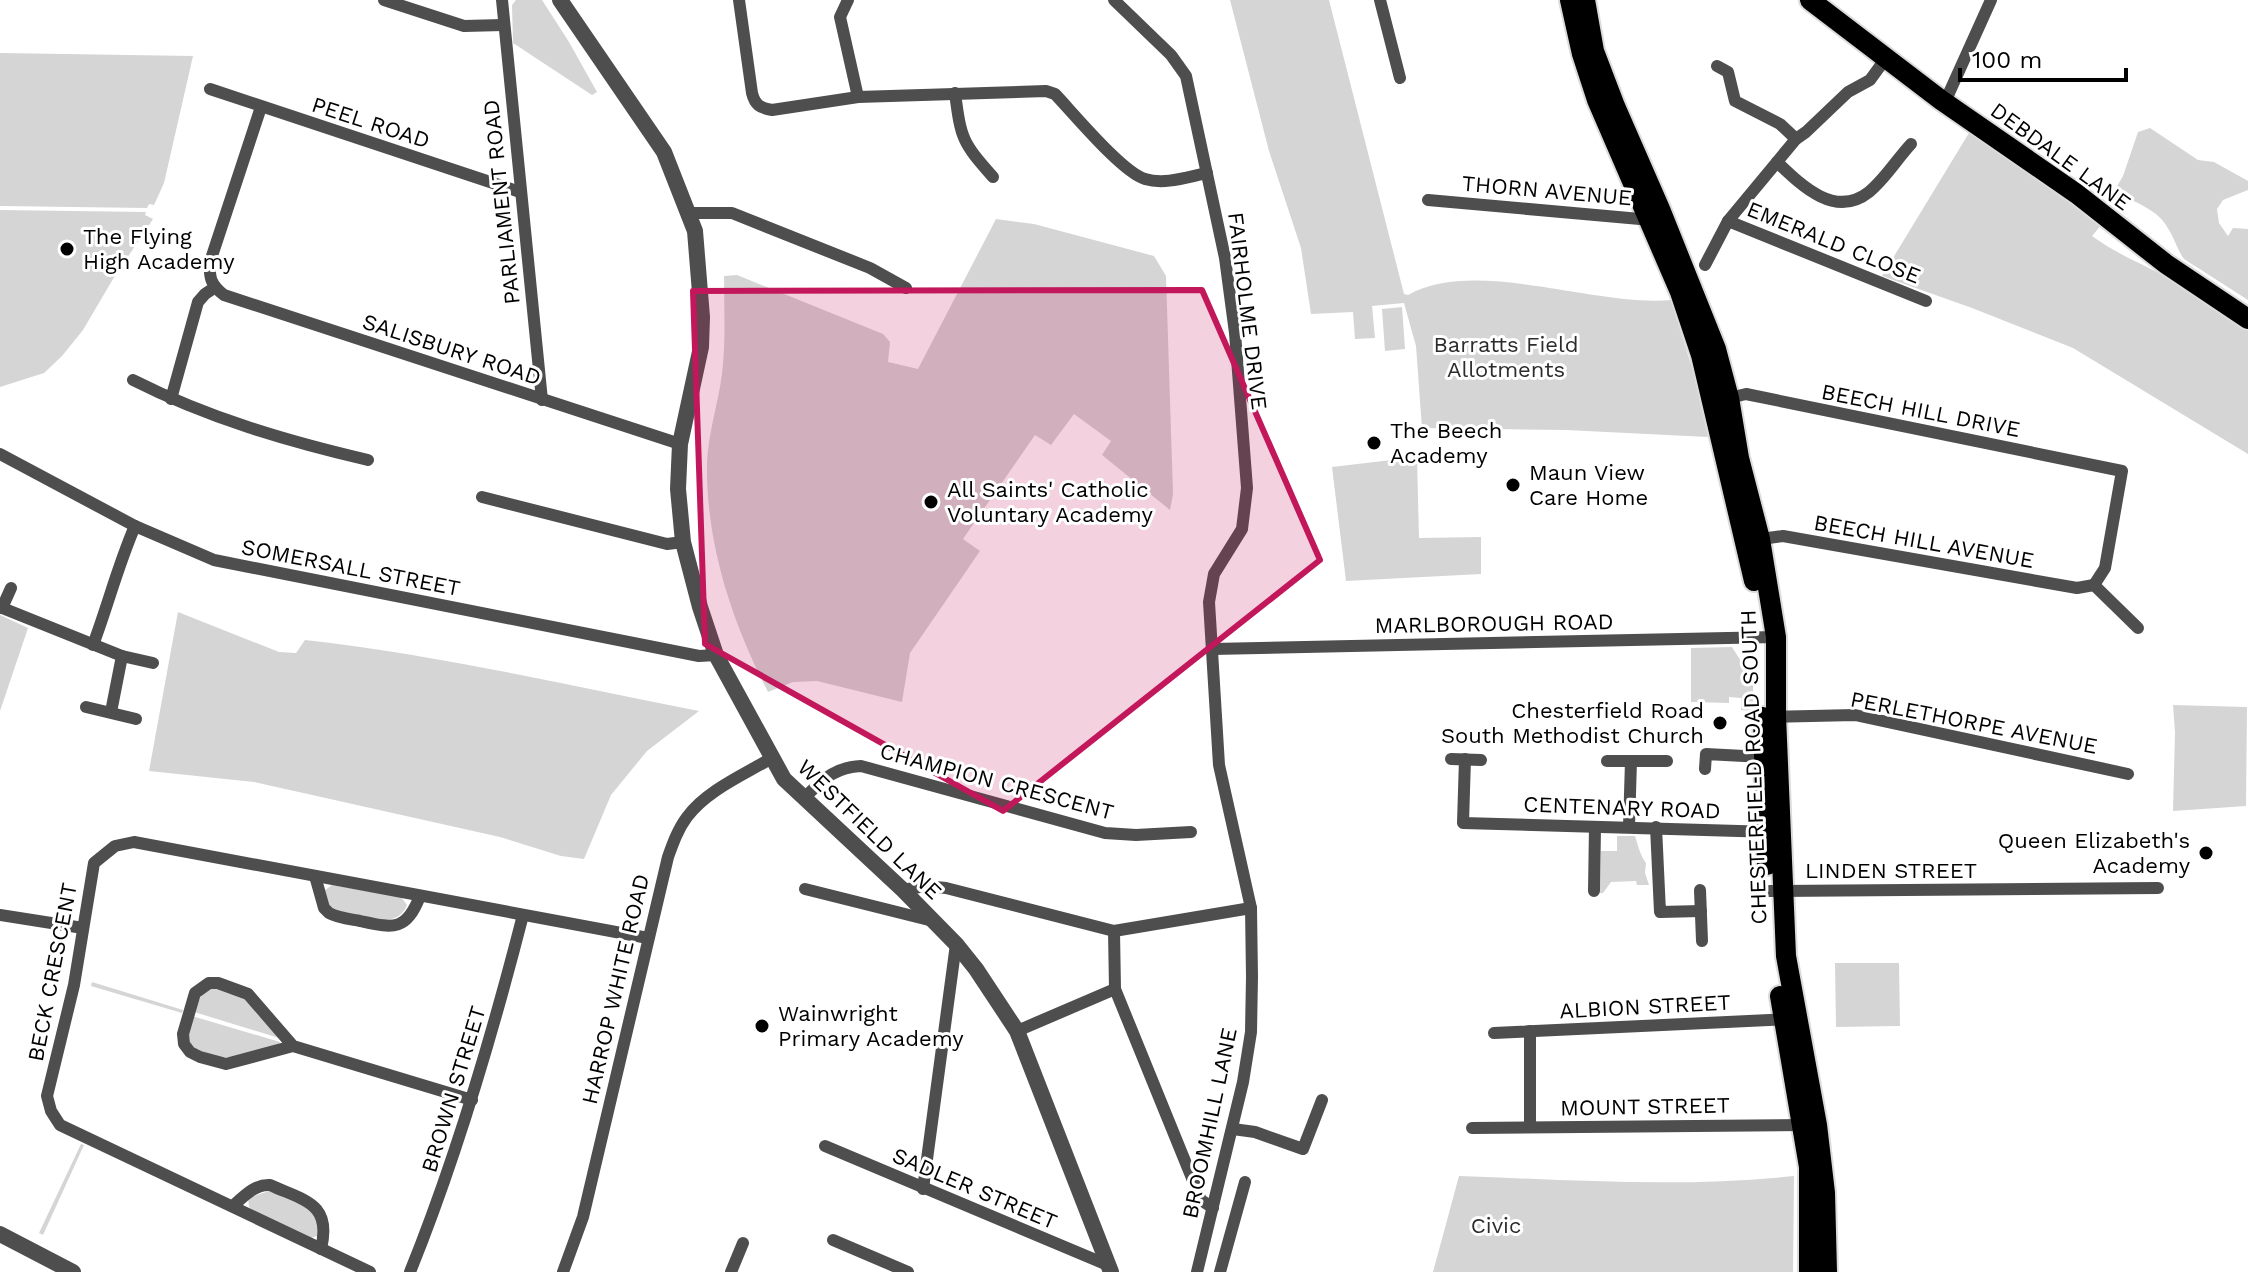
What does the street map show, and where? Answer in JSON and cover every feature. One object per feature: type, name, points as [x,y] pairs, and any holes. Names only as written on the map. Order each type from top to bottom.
[{"type":"main road","name":"CHESTERFIELD ROAD SOUTH","points":[[1570,0],[1582,54],[1597,100],[1654,213],[1716,349],[1721,400],[1739,458],[1769,637],[1775,891],[1790,1019],[1825,1193],[1827,1272]]},
{"type":"main road","name":"CHESTERFIELD ROAD SOUTH","points":[[1585,0],[1594,51],[1654,213]]},
{"type":"main road","name":"DEBDALE LANE","points":[[1810,0],[1945,102],[2077,194],[2166,264],[2248,319]]},
{"type":"main road","name":"CHESTERFIELD ROAD SOUTH","points":[[1769,717],[1763,757],[1773,832]]},
{"type":"main road","name":"CHESTERFIELD ROAD SOUTH","points":[[1809,1125],[1809,1272]]},
{"type":"street","points":[[384,0],[464,26],[503,25]]},
{"type":"street","name":"PARLIAMENT ROAD","points":[[502,0],[542,400]]},
{"type":"street","name":"WESTFIELD LANE","points":[[560,0],[664,152],[695,231],[702,317],[701,347],[680,444],[678,489],[683,542],[716,655],[770,759],[784,779],[956,944],[1017,1031],[1110,1269]]},
{"type":"street","points":[[739,0],[752,93],[754,102],[761,109],[858,97],[1046,91],[1055,94],[1129,171],[1145,179],[1168,181],[1207,173]]},
{"type":"street","points":[[848,0],[840,17],[858,97]]},
{"type":"street","name":"FAIRHOLME DRIVE","points":[[1114,0],[1171,55],[1186,76],[1225,258],[1235,333],[1247,488],[1242,529],[1214,574],[1209,602],[1212,649]]},
{"type":"street","points":[[1380,0],[1400,78]]},
{"type":"street","points":[[1945,102],[1991,0]]},
{"type":"street","points":[[1705,265],[1728,221],[1796,139],[1848,92],[1870,80],[1886,58]]},
{"type":"street","points":[[1717,66],[1728,72],[1735,101],[1780,124],[1796,139]]},
{"type":"street","name":"PEEL ROAD","points":[[210,89],[520,192]]},
{"type":"street","points":[[955,93],[961,134],[968,148],[993,177]]},
{"type":"street","points":[[171,399],[198,302],[214,288],[209,277],[210,262],[261,107]]},
{"type":"street","points":[[1777,162],[1815,194],[1836,203],[1864,195],[1888,162],[1911,144]]},
{"type":"street","name":"THORN AVENUE","points":[[1428,200],[1640,219],[1654,213]]},
{"type":"street","points":[[688,213],[732,213],[870,268],[906,288]]},
{"type":"street","name":"EMERALD CLOSE","points":[[1728,221],[1926,301]]},
{"type":"street","name":"SALISBURY ROAD","points":[[214,288],[224,295],[680,444]]},
{"type":"street","points":[[133,380],[171,399],[293,443],[368,460]]},
{"type":"street","name":"BEECH HILL DRIVE","points":[[1721,400],[1746,394],[2122,471],[2105,568],[2094,585]]},
{"type":"street","name":"SOMERSALL STREET","points":[[0,454],[135,526],[199,556],[699,656],[716,655]]},
{"type":"street","points":[[482,497],[667,544],[683,542]]},
{"type":"street","points":[[93,645],[119,563],[135,526]]},
{"type":"street","name":"BEECH HILL AVENUE","points":[[1754,540],[1783,536],[2077,588],[2094,585]]},
{"type":"street","points":[[2094,585],[2138,628]]},
{"type":"street","points":[[11,588],[1,607],[122,656],[153,663]]},
{"type":"street","name":"MARLBOROUGH ROAD","points":[[1212,649],[1769,637]]},
{"type":"street","name":"BROOMHILL LANE","points":[[1197,1272],[1233,1129],[1251,1032],[1251,908],[1246,862],[1225,765],[1212,649]]},
{"type":"street","points":[[111,712],[122,656]]},
{"type":"street","points":[[86,707],[136,719]]},
{"type":"street","name":"PERLETHORPE AVENUE","points":[[1769,717],[1855,715],[2128,774]]},
{"type":"street","points":[[1705,769],[1706,754],[1763,757]]},
{"type":"street","name":"HARROP WHITE ROAD","points":[[563,1272],[583,1217],[668,857],[688,815],[708,797],[770,759]]},
{"type":"street","points":[[1451,759],[1481,760]]},
{"type":"street","name":"CENTENARY ROAD","points":[[1465,759],[1463,823],[1773,832]]},
{"type":"street","points":[[1607,761],[1667,761]]},
{"type":"street","points":[[1629,827],[1631,761]]},
{"type":"street","name":"CHAMPION CRESCENT","points":[[804,798],[832,772],[844,766],[861,766],[1105,833],[1191,832]]},
{"type":"street","points":[[1594,891],[1595,827]]},
{"type":"street","points":[[1656,827],[1660,912],[1701,911]]},
{"type":"street","name":"BECK CRESCENT","points":[[370,1272],[60,1125],[51,1111],[47,1096],[74,985],[94,863],[115,846],[134,842],[648,938]]},
{"type":"street","points":[[315,876],[324,908],[329,913],[389,927],[405,922],[420,896]]},
{"type":"street","points":[[903,890],[925,886],[946,888],[1114,931],[1251,908]]},
{"type":"street","name":"LINDEN STREET","points":[[1775,891],[2158,888]]},
{"type":"street","points":[[805,889],[933,921]]},
{"type":"street","points":[[1700,890],[1702,941]]},
{"type":"street","points":[[0,915],[83,928]]},
{"type":"street","name":"BROWN STREET","points":[[410,1272],[441,1196],[472,1100],[523,915]]},
{"type":"street","points":[[1114,931],[1115,989],[1201,1200],[1213,1208]]},
{"type":"street","points":[[923,1189],[956,944]]},
{"type":"street","points":[[293,1046],[248,994],[209,983],[195,993],[183,1034],[184,1044],[190,1052],[226,1064],[293,1046],[472,1100]]},
{"type":"street","points":[[1017,1031],[1115,989]]},
{"type":"street","name":"ALBION STREET","points":[[1494,1033],[1790,1019]]},
{"type":"street","points":[[1530,1031],[1530,1127]]},
{"type":"street","points":[[1233,1129],[1255,1132],[1303,1149],[1322,1100]]},
{"type":"street","name":"MOUNT STREET","points":[[1472,1128],[1809,1125]]},
{"type":"street","name":"SADLER STREET","points":[[825,1146],[1110,1269]]},
{"type":"street","points":[[1220,1272],[1245,1182]]},
{"type":"street","points":[[233,1206],[263,1185],[270,1185],[315,1206],[325,1222],[321,1249]]},
{"type":"street","points":[[1217,1193],[1240,1199]]},
{"type":"street","points":[[0,1234],[62,1269]]},
{"type":"street","points":[[833,1240],[908,1272]]},
{"type":"street","points":[[731,1272],[743,1243]]},
{"type":"street","points":[[873,1272],[878,1258]]},
{"type":"highlighted area","points":[[1202,290],[1320,560],[1003,811],[705,644],[693,291]]},
{"type":"green space","points":[[516,0],[542,0],[597,92],[592,95],[513,43],[512,5]]},
{"type":"green space","name":"Barratts Field Allotments","points":[[1230,0],[1329,0],[1404,294],[1435,285],[1467,281],[1536,286],[1607,297],[1671,300],[1693,371],[1708,437],[1566,430],[1422,428],[1416,346],[1404,303],[1372,306],[1375,338],[1355,339],[1353,312],[1311,314],[1301,248],[1269,151]]},
{"type":"green space","points":[[0,53],[193,56],[164,183],[154,205],[149,204],[147,208],[0,206]]},
{"type":"green space","points":[[1972,128],[2103,223],[2092,236],[2182,286],[2248,328],[2248,454],[2073,348],[1882,276]]},
{"type":"green space","points":[[2150,128],[2198,160],[2214,162],[2248,181],[2248,190],[2223,200],[2217,209],[2219,223],[2228,236],[2233,228],[2248,229],[2248,300],[2184,259],[2159,217],[2118,194],[2116,188],[2138,132]]},
{"type":"green space","points":[[0,210],[146,212],[145,215],[153,219],[83,330],[62,356],[44,373],[0,387]]},
{"type":"green space","name":"All Saints' Catholic Voluntary Academy","points":[[996,219],[1034,224],[1154,256],[1166,276],[1173,494],[1170,510],[1102,455],[1111,441],[1074,414],[1051,445],[1035,435],[963,539],[980,551],[910,653],[902,702],[817,681],[793,682],[768,692],[733,610],[711,524],[707,464],[723,362],[724,276],[737,275],[883,334],[890,342],[888,362],[918,369]]},
{"type":"green space","points":[[1402,307],[1405,349],[1385,351],[1382,309]]},
{"type":"green space","points":[[1417,457],[1419,538],[1481,537],[1481,574],[1346,581],[1332,467]]},
{"type":"green space","points":[[178,612],[279,652],[296,653],[305,640],[355,646],[503,671],[699,711],[647,751],[611,795],[584,859],[561,856],[500,837],[254,782],[149,771]]},
{"type":"green space","points":[[0,615],[28,628],[0,711]]},
{"type":"green space","points":[[1732,647],[1753,680],[1753,711],[1741,710],[1741,698],[1729,697],[1729,703],[1691,702],[1691,648]]},
{"type":"green space","points":[[2173,705],[2247,707],[2246,806],[2173,811]]},
{"type":"green space","points":[[1617,836],[1635,836],[1646,863],[1649,885],[1637,885],[1636,881],[1611,882],[1600,893],[1601,851],[1617,851]]},
{"type":"green space","points":[[332,885],[401,897],[407,905],[394,919],[373,920],[350,915],[330,909],[324,891]]},
{"type":"green space","points":[[1835,963],[1899,963],[1900,1026],[1836,1027]]},
{"type":"green space","points":[[92,982],[183,1010],[182,1013],[91,986]]},
{"type":"green space","points":[[217,987],[244,996],[279,1038],[194,1012],[203,991]]},
{"type":"green space","points":[[192,1016],[280,1042],[278,1046],[243,1055],[211,1055],[189,1044],[188,1030]]},
{"type":"green space","points":[[81,1144],[84,1145],[43,1235],[39,1233]]},
{"type":"green space","name":"Civic","points":[[1459,1176],[1711,1182],[1794,1176],[1793,1272],[1433,1272]]},
{"type":"green space","points":[[269,1191],[308,1208],[319,1221],[317,1236],[311,1238],[249,1207],[248,1198]]},
{"type":"place","name":"The Flying High Academy","points":[[67,249]]},
{"type":"place","name":"The Beech Academy","points":[[1374,443]]},
{"type":"place","name":"Maun View Care Home","points":[[1513,485]]},
{"type":"place","name":"All Saints' Catholic Voluntary Academy","points":[[931,502]]},
{"type":"place","name":"Chesterfield Road South Methodist Church","points":[[1720,723]]},
{"type":"place","name":"Queen Elizabeth's Academy","points":[[2206,853]]},
{"type":"place","name":"Wainwright Primary Academy","points":[[762,1026]]}]
